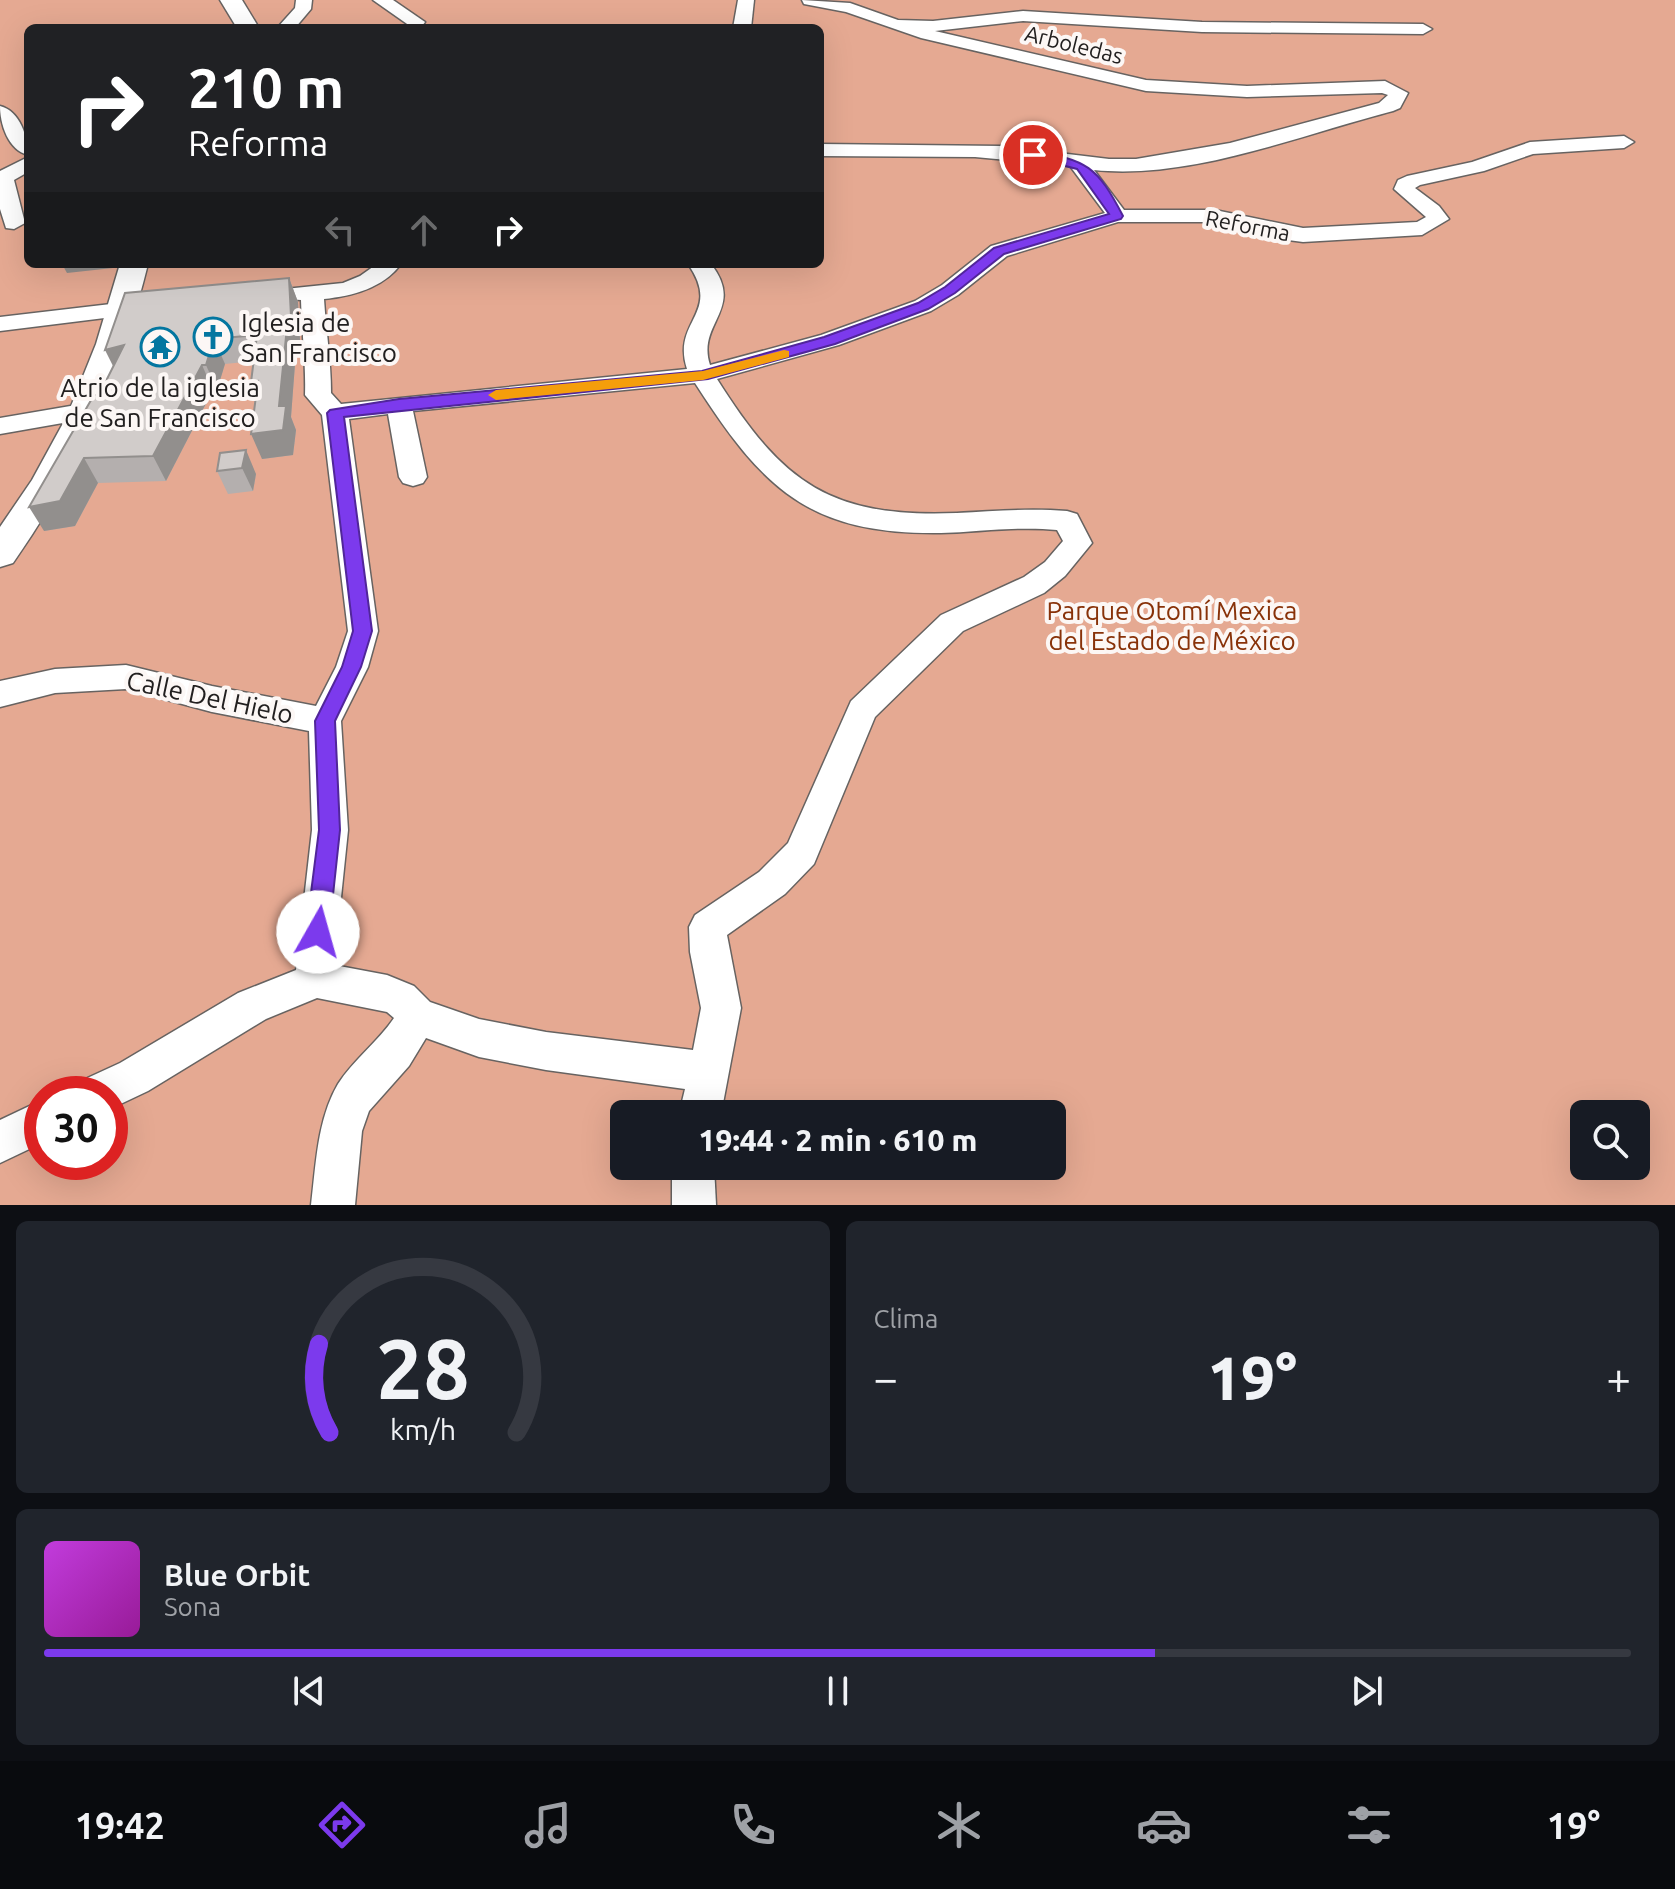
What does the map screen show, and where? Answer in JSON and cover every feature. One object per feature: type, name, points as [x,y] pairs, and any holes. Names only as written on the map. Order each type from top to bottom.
[{"type":"main road","points":[[231,0],[246,24]]},
{"type":"main road","points":[[0,554],[44,490],[88,411],[123,309],[133,268]]},
{"type":"street","points":[[290,24],[303,9],[304,0]]},
{"type":"street","points":[[381,0],[416,22]]},
{"type":"street","points":[[743,24],[746,0]]},
{"type":"street","name":"Arboledas","points":[[810,0],[850,8],[953,43],[1019,54],[1132,83],[1242,90],[1385,87],[1399,93],[1393,104],[1386,107],[1233,149],[1136,165],[1077,162]]},
{"type":"street","points":[[896,25],[933,26],[1023,16],[1202,27],[1423,29]]},
{"type":"street","points":[[0,112],[24,144]]},
{"type":"street","name":"Reforma","points":[[335,413],[703,375],[830,340],[923,306],[950,290],[999,251],[1117,216],[1215,216],[1273,231],[1303,235],[1422,228],[1438,219],[1435,213],[1409,196],[1404,189],[1405,184],[1414,180],[1477,167],[1530,148],[1624,142]]},
{"type":"street","points":[[824,150],[981,151],[1077,162],[1108,199],[1117,216]]},
{"type":"street","points":[[14,223],[3,178],[24,165]]},
{"type":"street","points":[[265,296],[370,283],[386,268]]},
{"type":"street","points":[[702,268],[711,280],[714,293],[696,337],[695,351],[703,375],[756,452],[784,483],[805,498],[874,519],[921,523],[1037,519],[1067,521],[1078,543],[1055,569],[1034,585],[952,623],[862,710],[801,853],[772,883],[708,927],[709,952],[721,1008],[703,1100]]},
{"type":"street","points":[[312,292],[314,341],[319,355],[318,395],[335,413],[363,631],[352,667],[325,721],[330,830],[315,957],[316,980]]},
{"type":"street","points":[[0,324],[168,304]]},
{"type":"street","points":[[399,404],[413,477]]},
{"type":"street","points":[[0,426],[88,411]]},
{"type":"street","name":"Calle Del Hielo","points":[[0,694],[55,681],[126,677],[212,699],[325,721]]},
{"type":"street","points":[[128,1080],[252,1006],[316,980],[397,996],[414,1008],[417,1016],[479,1038],[535,1049],[709,1072]]},
{"type":"street","points":[[333,1205],[341,1131],[353,1098],[395,1052],[417,1016]]},
{"type":"street","points":[[0,1142],[24,1130]]},
{"type":"street","points":[[693,1180],[694,1205]]},
{"type":"green space","name":"Parque Otomí Mexica del Estado de México","points":[[0,0],[1675,0],[1675,1205],[0,1205]]},
{"type":"building","points":[[289,278],[291,316],[287,327],[279,406],[286,406],[283,430],[251,434],[258,381],[251,382],[257,335],[214,339],[206,365],[202,365],[153,456],[84,458],[60,501],[29,507],[94,395],[99,395],[124,345],[105,350],[125,293]]},
{"type":"building","points":[[246,450],[242,468],[217,471],[220,453]]},
{"type":"slow traffic","points":[[496,395],[703,375],[784,354]]},
{"type":"place","name":"Iglesia de San Francisco","points":[[213,337]]},
{"type":"place","name":"Atrio de la iglesia de San Francisco","points":[[160,347]]},
{"type":"route","points":[[318,932],[330,830],[325,721],[352,667],[363,631],[335,413],[399,404],[645,383],[703,375],[776,357],[923,306],[950,290],[986,259],[1006,248],[1117,216],[1094,180],[1077,162],[1033,155]]}]
